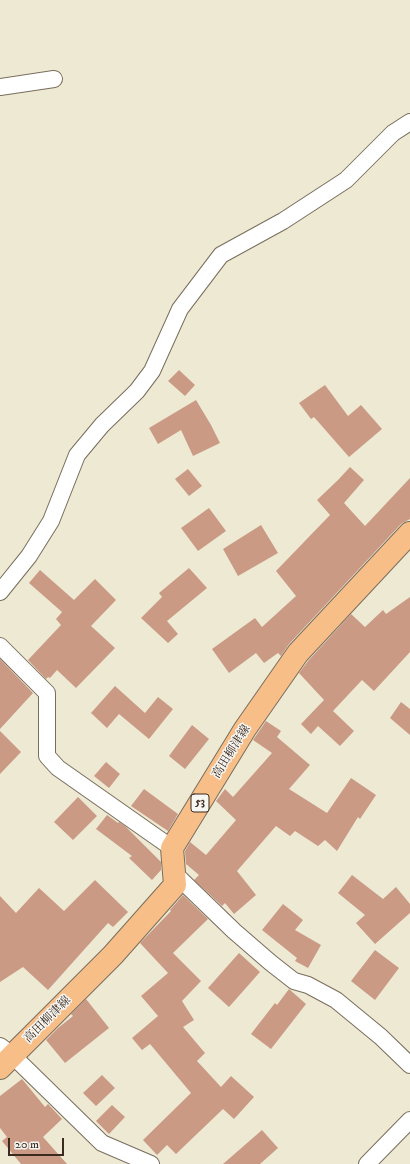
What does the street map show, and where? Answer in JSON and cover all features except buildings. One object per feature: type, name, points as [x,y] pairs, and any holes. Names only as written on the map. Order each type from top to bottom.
[{"type":"main road","name":"高田柳津線","points":[[4,1056],[113,955],[175,885],[172,848],[246,730],[298,653],[410,533]]},
{"type":"street","points":[[0,87],[54,78]]},
{"type":"street","points":[[0,592],[29,556],[51,521],[78,455],[102,425],[137,391],[152,371],[180,309],[221,255],[282,221],[346,180],[392,133],[410,122]]},
{"type":"street","points":[[0,646],[46,693],[47,756],[58,768],[172,848]]},
{"type":"street","points":[[174,873],[234,931],[271,963],[294,981],[308,985],[336,1000],[381,1037],[410,1066]]},
{"type":"street","points":[[4,1056],[102,1143],[151,1164]]},
{"type":"street","points":[[367,1164],[410,1120]]}]
